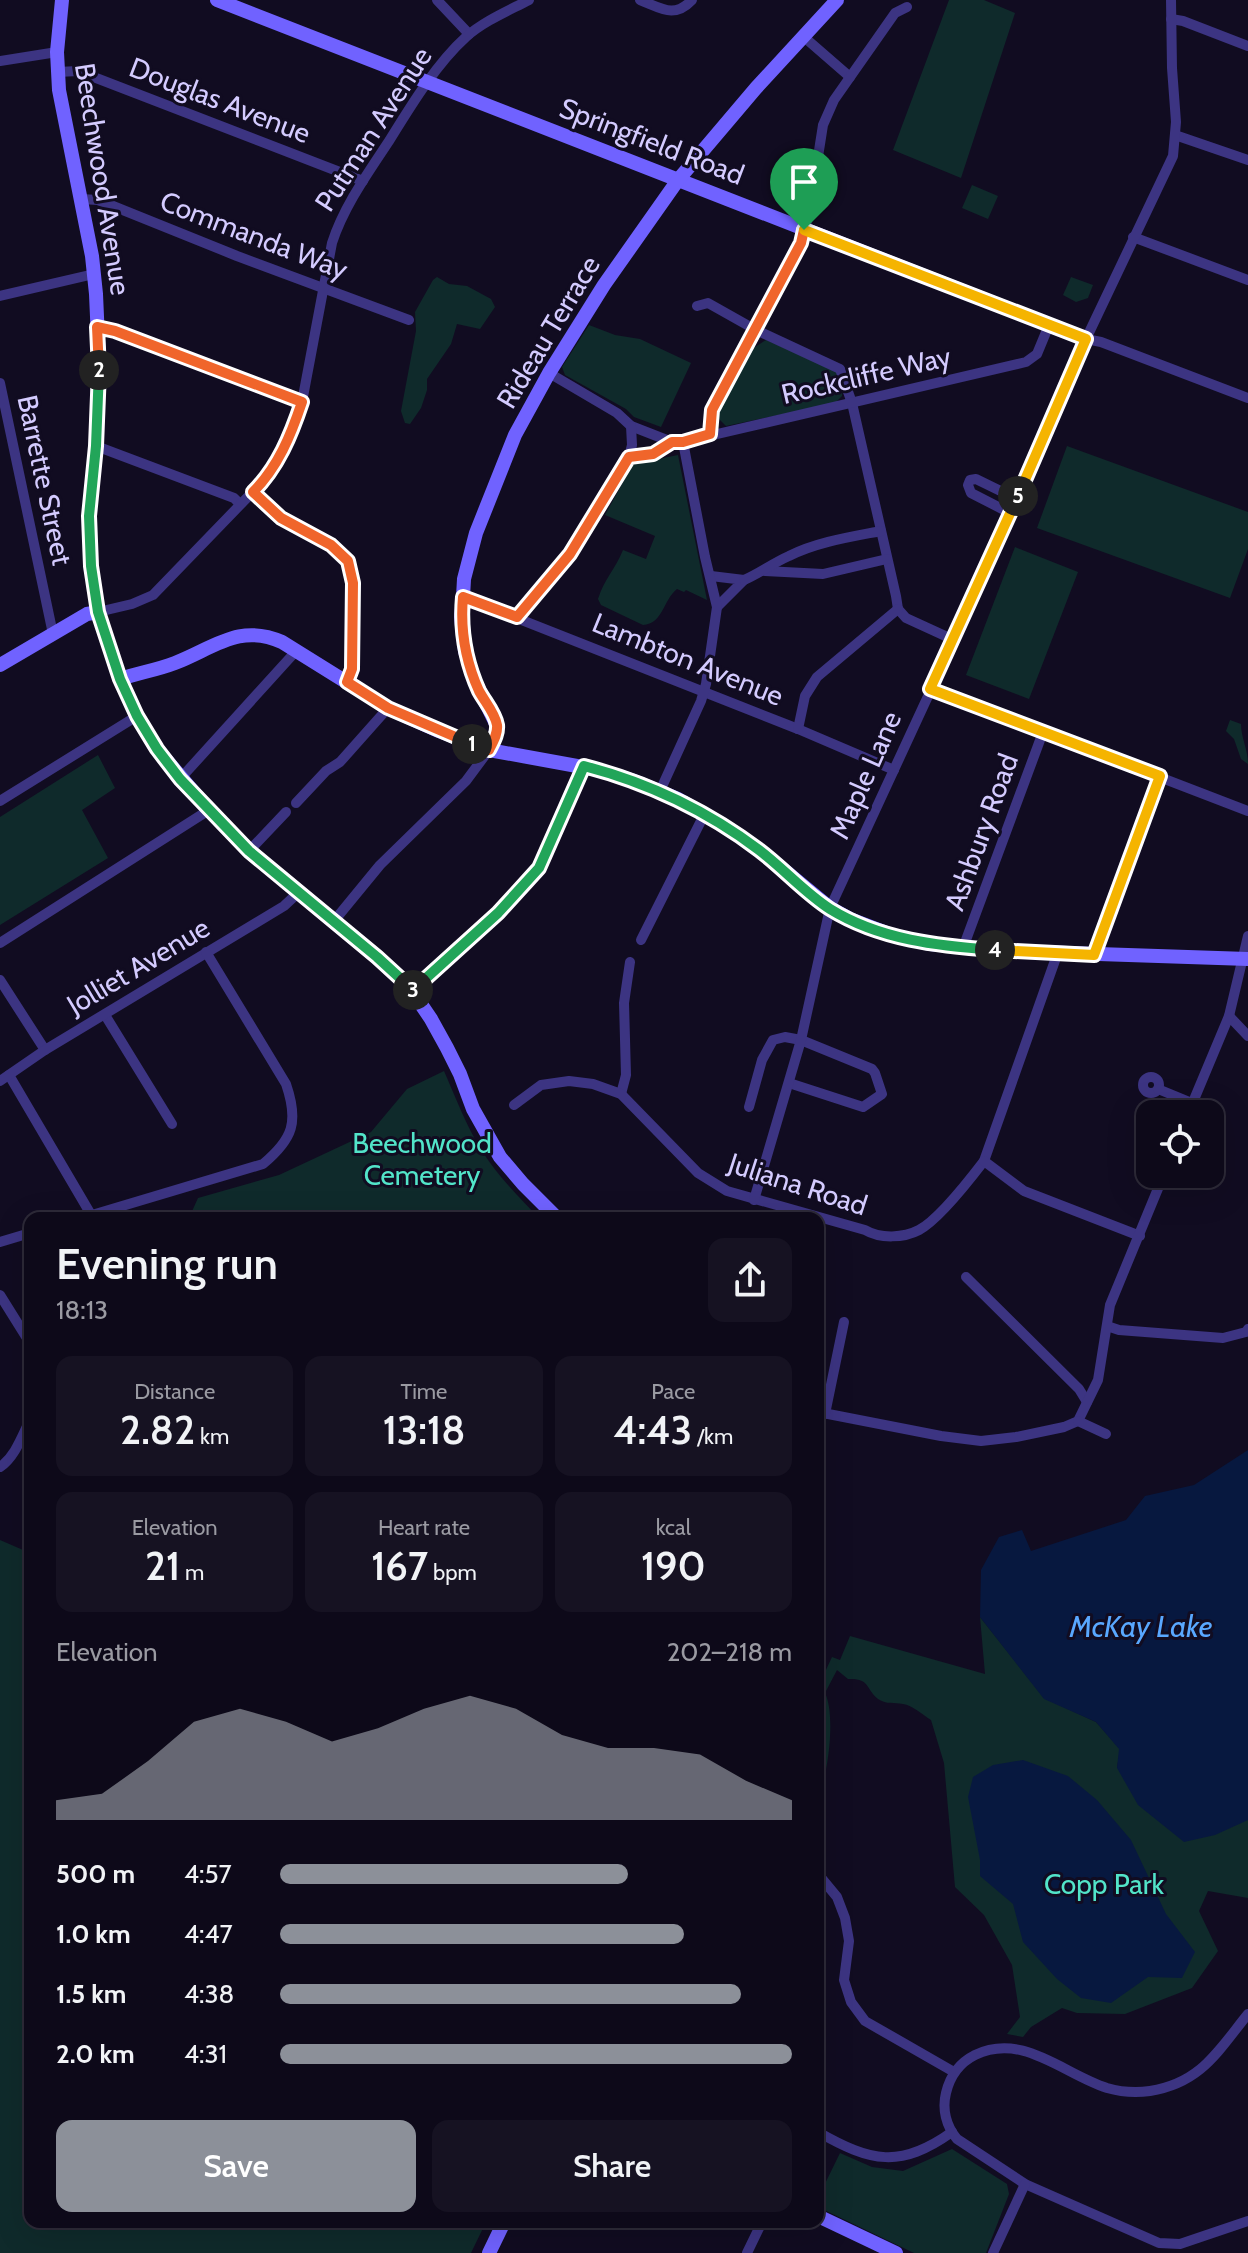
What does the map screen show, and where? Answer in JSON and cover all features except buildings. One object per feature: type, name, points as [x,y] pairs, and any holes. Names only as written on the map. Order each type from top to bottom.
[{"type":"street","name":"Beechwood Avenue","points":[[62,0],[57,52],[59,90],[94,274],[99,362],[89,535],[91,566],[98,612],[120,679],[157,749],[209,810],[249,851],[394,972],[412,991],[447,1048],[486,1135],[500,1157],[551,1212]]},
{"type":"street","name":"Springfield Road","points":[[217,0],[255,8],[429,82],[804,230],[1248,398]]},
{"type":"street","points":[[437,0],[469,34]]},
{"type":"street","name":"Putman Avenue","points":[[98,612],[153,595],[269,475],[291,433],[302,402],[337,229],[363,181],[419,94],[456,46],[481,25],[529,0]]},
{"type":"street","points":[[640,0],[668,11],[679,11],[692,0]]},
{"type":"street","name":"Rideau Terrace","points":[[489,750],[497,726],[475,681],[465,651],[461,626],[463,597],[469,559],[489,498],[515,435],[604,285],[678,180],[837,0]]},
{"type":"street","name":"Maple Lane","points":[[754,1200],[801,1040],[830,908],[954,640],[1086,339],[1173,156],[1171,0]]},
{"type":"street","points":[[710,434],[712,410],[801,243],[809,214],[823,125],[834,100],[895,13],[907,7]]},
{"type":"street","points":[[1171,19],[1248,46]]},
{"type":"street","points":[[804,37],[850,77]]},
{"type":"street","points":[[0,61],[57,52]]},
{"type":"street","name":"Douglas Avenue","points":[[58,72],[78,71],[363,181]]},
{"type":"street","points":[[1175,135],[1248,160]]},
{"type":"street","name":"Commanda Way","points":[[81,199],[98,200],[409,320]]},
{"type":"street","points":[[1133,237],[1248,280]]},
{"type":"street","points":[[0,296],[94,274]]},
{"type":"street","points":[[697,306],[708,303],[756,330],[840,369],[852,403],[898,609],[906,618],[954,640]]},
{"type":"street","name":"Rockcliffe Way","points":[[629,457],[653,454],[678,442],[710,434],[1026,362],[1037,354],[1049,325]]},
{"type":"street","points":[[97,327],[115,331],[302,402]]},
{"type":"street","points":[[549,373],[617,413],[631,426],[678,442],[717,607],[701,701],[660,791]]},
{"type":"street","name":"Barrette Street","points":[[0,383],[53,634]]},
{"type":"street","points":[[517,617],[570,554],[629,457],[631,426]]},
{"type":"street","points":[[96,446],[234,498],[240,504]]},
{"type":"street","points":[[1010,513],[971,493],[970,480],[976,479],[1017,499]]},
{"type":"street","points":[[253,492],[281,518],[331,545],[348,561],[353,583],[352,669],[347,682]]},
{"type":"street","points":[[717,607],[744,580],[788,556],[822,543],[881,531]]},
{"type":"street","points":[[763,571],[823,574],[887,559]]},
{"type":"street","points":[[711,576],[744,580]]},
{"type":"street","name":"Lambton Avenue","points":[[463,597],[894,770]]},
{"type":"street","points":[[798,729],[805,696],[817,677],[898,609]]},
{"type":"street","points":[[0,665],[87,614],[98,612]]},
{"type":"street","points":[[120,679],[175,663],[243,635],[263,635],[297,650],[388,708],[439,731],[489,750],[584,766],[660,791],[705,813],[760,851],[830,908],[892,935],[963,948],[1245,958]]},
{"type":"street","points":[[180,779],[297,650]]},
{"type":"street","points":[[930,689],[1248,811]]},
{"type":"street","points":[[296,803],[326,771],[340,762],[388,708]]},
{"type":"street","points":[[0,801],[137,716]]},
{"type":"street","name":"Ashbury Road","points":[[963,948],[1043,732]]},
{"type":"street","points":[[334,921],[380,865],[466,781],[489,750]]},
{"type":"street","points":[[412,991],[498,913],[539,868],[584,766]]},
{"type":"street","points":[[1094,955],[1160,776]]},
{"type":"street","points":[[0,943],[209,810]]},
{"type":"street","points":[[249,851],[286,812]]},
{"type":"street","points":[[641,940],[705,813]]},
{"type":"street","name":"Jolliet Avenue","points":[[4,1078],[284,906],[299,892]]},
{"type":"street","points":[[1193,1100],[1229,1016],[1248,936]]},
{"type":"street","points":[[105,1212],[263,1164],[281,1149],[292,1128],[293,1104],[286,1084],[206,952]]},
{"type":"street","points":[[1058,952],[984,1161],[1024,1191],[1140,1236]]},
{"type":"street","points":[[621,1094],[626,1075],[624,1003],[630,962]]},
{"type":"street","points":[[0,980],[45,1050]]},
{"type":"street","points":[[105,1015],[172,1124]]},
{"type":"street","points":[[1229,1016],[1248,1036]]},
{"type":"street","points":[[749,1107],[762,1060],[773,1040],[785,1037],[801,1040],[872,1069],[882,1094],[863,1107],[789,1083]]},
{"type":"street","points":[[4,1078],[86,1212]]},
{"type":"street","name":"Juliana Road","points":[[514,1105],[541,1085],[569,1081],[593,1084],[621,1094],[698,1173],[727,1191],[798,1212]]},
{"type":"street","points":[[1158,1089],[1185,1100]]},
{"type":"street","name":"Juliana Road","points":[[824,1219],[871,1234],[894,1237],[919,1230],[934,1218],[984,1161]]},
{"type":"street","points":[[824,1413],[981,1441],[1064,1427],[1078,1421],[1101,1371],[1110,1305],[1159,1188]]},
{"type":"street","points":[[127,1212],[130,1204]]},
{"type":"street","points":[[0,1242],[24,1235]]},
{"type":"street","points":[[966,1277],[1079,1389],[1087,1402]]},
{"type":"street","points":[[0,1295],[24,1333]]},
{"type":"street","points":[[824,1405],[844,1322]]},
{"type":"street","points":[[1107,1326],[1119,1330],[1223,1338],[1247,1331]]},
{"type":"street","points":[[1078,1421],[1106,1434]]},
{"type":"street","points":[[0,1467],[17,1447],[24,1432]]},
{"type":"street","points":[[824,1881],[837,1897],[845,1918],[849,1941],[844,1980],[851,2002],[865,2021],[954,2072]]},
{"type":"street","points":[[1248,2014],[1201,2070],[1164,2089],[1140,2093],[1117,2091],[1035,2054],[1007,2047],[973,2056],[954,2072],[944,2105],[952,2132],[964,2145],[1025,2184],[1160,2248],[1248,2221]]},
{"type":"street","points":[[824,2136],[847,2149],[891,2158],[930,2147],[952,2132]]},
{"type":"street","points":[[993,2253],[1025,2184]]},
{"type":"street","points":[[824,2219],[896,2253]]},
{"type":"street","points":[[489,2253],[501,2228]]},
{"type":"street","points":[[747,2253],[759,2228]]},
{"type":"green space","points":[[949,0],[984,0],[1015,13],[961,178],[893,150]]},
{"type":"green space","points":[[972,185],[998,196],[988,219],[962,208]]},
{"type":"green space","points":[[437,277],[449,284],[467,286],[491,299],[495,307],[480,329],[457,324],[451,344],[427,379],[421,408],[410,424],[405,423],[401,411],[416,331],[415,312]]},
{"type":"green space","points":[[1071,277],[1093,285],[1088,298],[1076,302],[1063,295]]},
{"type":"green space","points":[[589,325],[615,335],[640,339],[691,363],[661,427],[634,417],[626,409],[565,375],[562,367]]},
{"type":"green space","points":[[766,340],[834,369],[843,383],[842,396],[835,403],[726,426],[716,416],[752,349]]},
{"type":"green space","points":[[1067,446],[1248,512],[1248,549],[1230,598],[1037,528]]},
{"type":"green space","points":[[678,455],[707,600],[677,589],[659,616],[650,624],[643,625],[601,605],[598,599],[623,550],[646,559],[655,536],[605,515],[633,464]]},
{"type":"green space","points":[[1015,547],[1078,572],[1029,699],[966,675]]},
{"type":"green space","points":[[1230,720],[1241,724],[1248,764],[1241,759],[1234,739],[1226,731]]},
{"type":"green space","points":[[98,755],[115,788],[82,810],[108,858],[0,925],[0,817]]},
{"type":"green space","name":"Beechwood Cemetery","points":[[444,1071],[482,1151],[533,1212],[192,1212],[198,1198],[279,1175],[371,1132],[407,1089]]},
{"type":"green space","points":[[0,1540],[24,1550],[24,2228],[483,2228],[471,2253],[0,2253]]},
{"type":"green space","name":"Copp Park","points":[[980,1617],[1044,1698],[1096,1722],[1120,1749],[1117,1768],[1248,1817],[1248,1898],[1208,1891],[1199,1911],[1218,1951],[1192,1988],[1125,2014],[1077,2013],[1062,2008],[1031,2027],[1023,2037],[1007,2034],[1020,2017],[1012,1965],[984,1915],[955,1887],[944,1763],[931,1720],[914,1708],[881,1701],[864,1682],[848,1679],[837,1670],[825,1693],[830,1716],[824,1778],[824,1674],[832,1657],[840,1660],[850,1636],[985,1674]]},
{"type":"green space","points":[[952,2149],[1007,2184],[1009,2194],[986,2253],[914,2253],[824,2210],[824,2186],[840,2153],[872,2167],[903,2171]]},
{"type":"water","name":"McKay Lake","points":[[1248,1450],[1248,1820],[1215,1835],[1184,1842],[1138,1805],[1117,1768],[1119,1749],[1096,1722],[1044,1699],[980,1617],[981,1570],[999,1537],[1022,1530],[1031,1551],[1126,1520],[1145,1496],[1194,1485]]},
{"type":"water","points":[[1023,1760],[1068,1776],[1097,1800],[1131,1840],[1166,1914],[1195,1952],[1182,1978],[1148,1977],[1111,2003],[1081,1998],[1057,1979],[1023,1942],[1013,1904],[980,1876],[980,1860],[968,1797],[973,1777],[993,1765]]},
{"type":"route","points":[[804,230],[1086,339],[930,689],[1160,776],[1094,955],[963,948],[913,941],[871,928],[830,908],[760,851],[705,813],[660,791],[584,766],[539,868],[498,913],[412,991],[377,957],[249,851],[180,779],[137,716],[120,679],[98,612],[91,566],[89,516],[96,446],[97,327],[115,331],[302,402],[291,433],[269,475],[253,492],[281,518],[331,545],[348,561],[353,583],[352,669],[347,682],[388,708],[489,750],[497,726],[475,681],[465,651],[461,617],[463,597],[517,617],[570,554],[629,457],[653,454],[672,442],[710,434],[712,410],[801,243],[804,230]]}]
